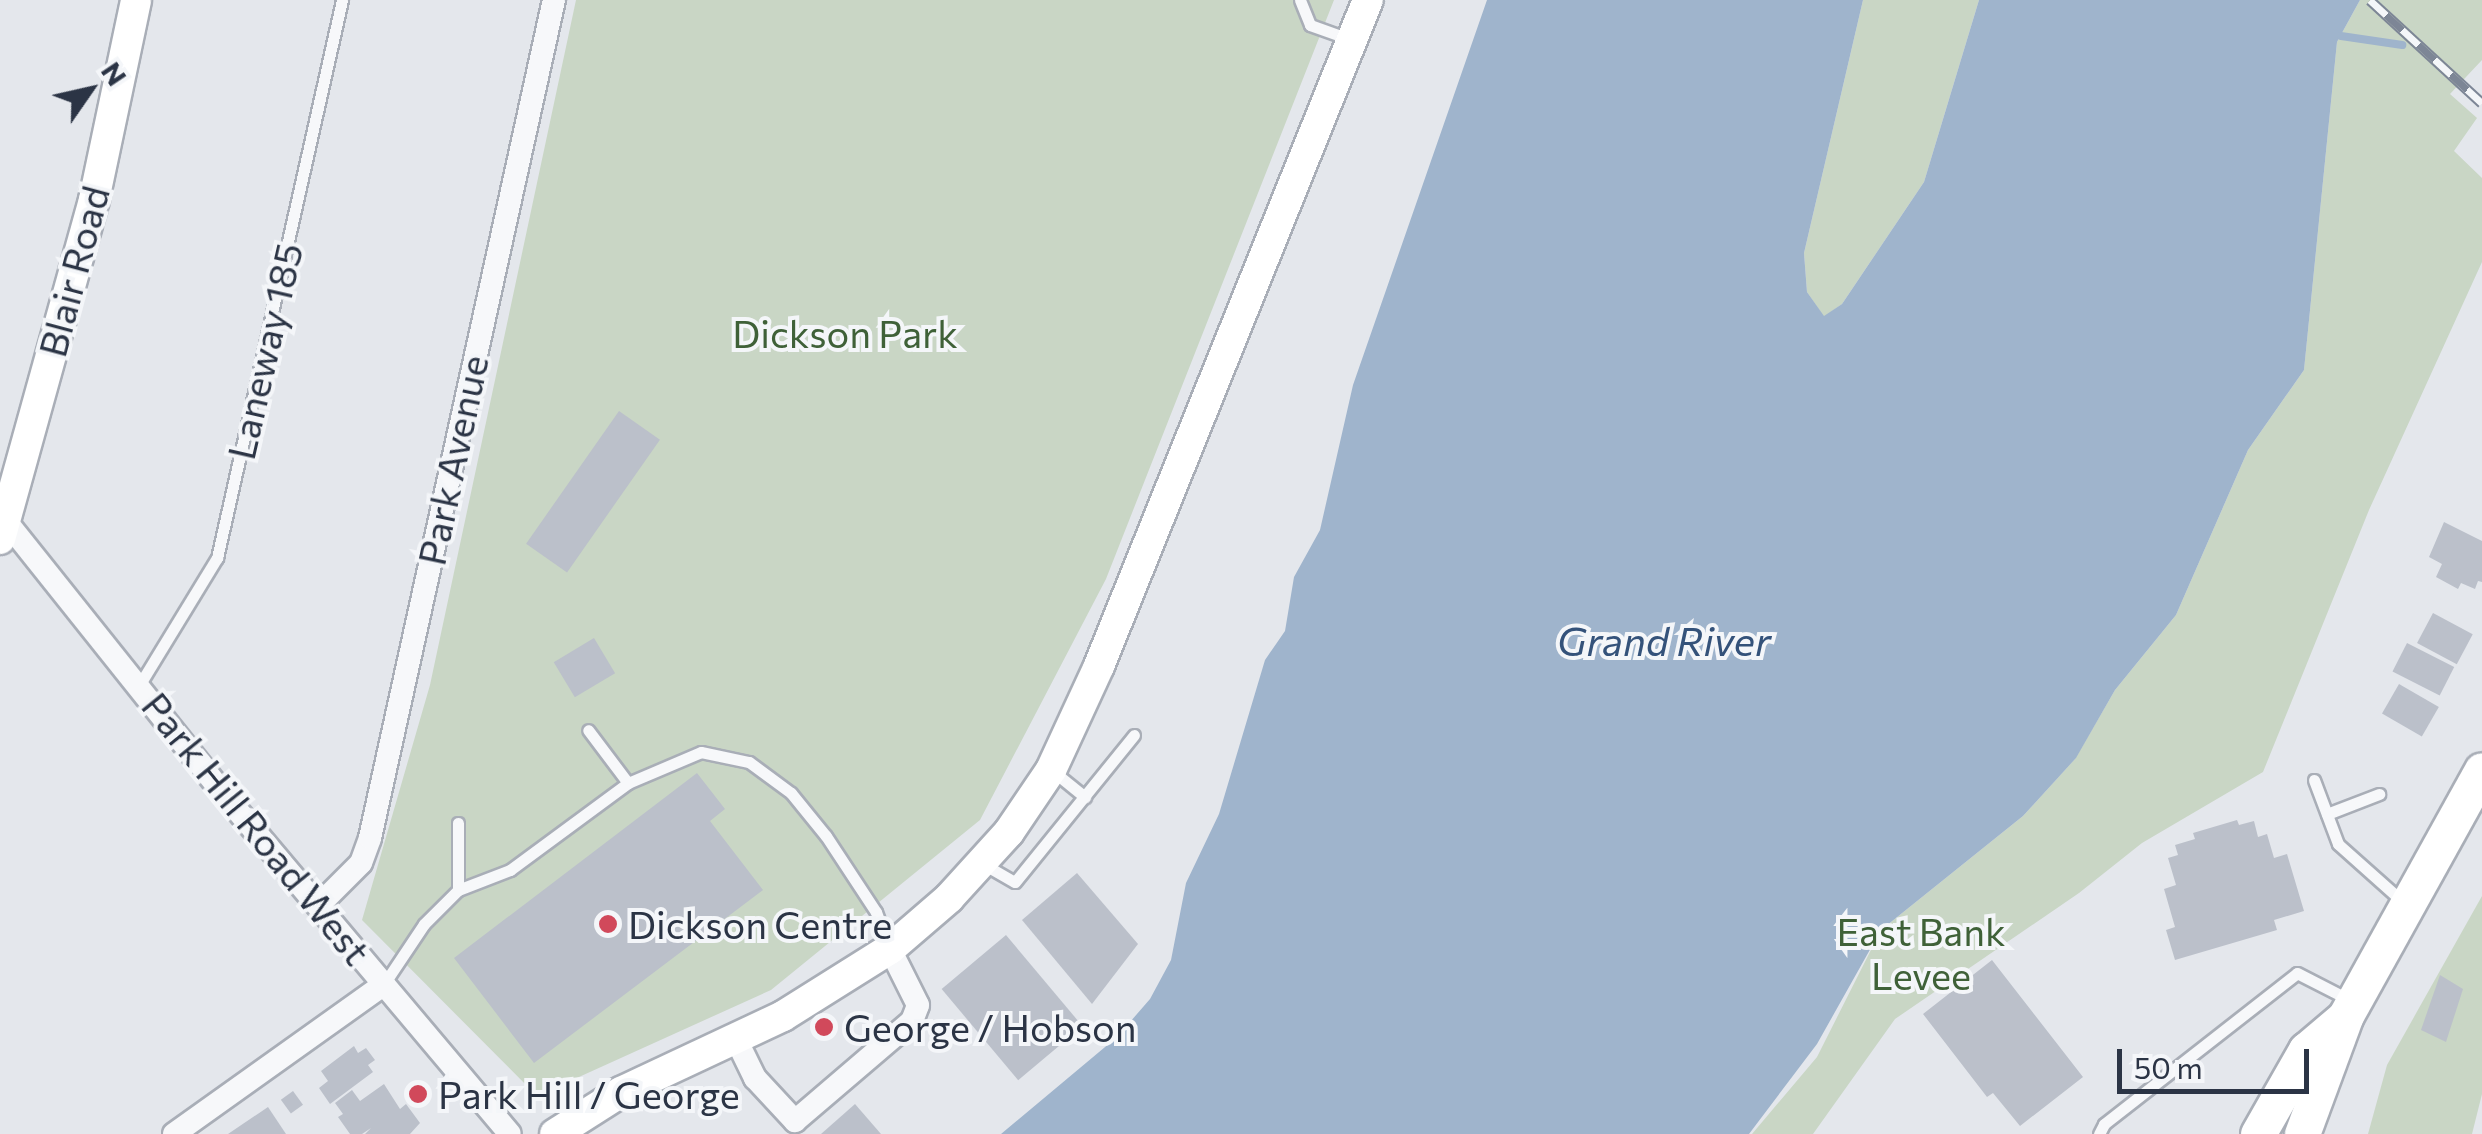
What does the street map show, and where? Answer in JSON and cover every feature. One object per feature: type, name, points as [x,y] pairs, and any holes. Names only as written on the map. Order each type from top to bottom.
[{"type":"main road","name":"Blair Road","points":[[3,529],[94,200],[136,0]]},
{"type":"main road","points":[[555,1134],[622,1092],[783,1016],[890,949],[950,898],[1009,832],[1051,770],[1099,666],[1368,0]]},
{"type":"main road","points":[[2302,1134],[2349,1010],[2482,770]]},
{"type":"main road","points":[[2258,1134],[2306,1050],[2349,1010]]},
{"type":"street","name":"Park Avenue","points":[[320,905],[361,863],[370,838],[554,0]]},
{"type":"street","name":"Park Hill Road West","points":[[3,529],[140,684],[232,804],[510,1134]]},
{"type":"street","points":[[735,1037],[755,1078],[795,1121],[912,1021],[918,1005],[890,949]]},
{"type":"street","points":[[174,1134],[384,984]]},
{"type":"lane","name":"Laneway 185","points":[[140,684],[217,558],[342,0]]},
{"type":"lane","points":[[1300,0],[1310,25],[1352,40]]},
{"type":"lane","points":[[588,730],[628,782]]},
{"type":"lane","points":[[981,863],[1015,882],[1134,734]]},
{"type":"lane","points":[[384,984],[424,924],[458,890],[510,870],[628,782],[701,752],[749,762],[791,793],[826,836],[876,912],[890,949]]},
{"type":"lane","points":[[1051,770],[1086,797]]},
{"type":"lane","points":[[2314,780],[2338,844],[2407,905]]},
{"type":"lane","points":[[2327,814],[2379,794]]},
{"type":"lane","points":[[458,823],[458,890]]},
{"type":"lane","points":[[2099,1134],[2104,1124],[2297,973],[2349,1010]]},
{"type":"green space","name":"Dickson Park","points":[[576,0],[1334,0],[1106,579],[980,820],[771,990],[537,1096],[362,920],[430,685]]},
{"type":"green space","points":[[1863,0],[1979,0],[1924,182],[1842,304],[1824,317],[1807,292],[1804,253]]},
{"type":"green space","name":"East Bank Levee","points":[[2360,0],[2482,0],[2482,60],[2450,94],[2477,118],[2454,151],[2482,178],[2482,262],[2369,510],[2263,772],[2142,843],[2079,893],[1895,1019],[1813,1134],[1752,1134],[1817,1057],[1881,930],[2023,816],[2075,759],[2115,690],[2176,615],[2248,450],[2304,370],[2337,42]]},
{"type":"green space","points":[[2482,896],[2482,1094],[2472,1134],[2368,1134],[2387,1065]]},
{"type":"water","name":"Grand River","points":[[1487,0],[1863,0],[1804,253],[1807,292],[1824,316],[1842,304],[1924,182],[1979,0],[2360,0],[2337,42],[2304,370],[2248,450],[2176,615],[2115,690],[2076,758],[2023,816],[1881,930],[1817,1044],[1749,1134],[1001,1134],[1117,1037],[1150,999],[1171,960],[1186,883],[1219,814],[1265,660],[1285,631],[1294,577],[1320,530],[1353,385]]},
{"type":"building","points":[[619,411],[660,440],[567,572],[526,544]]},
{"type":"building","points":[[2444,522],[2482,541],[2482,582],[2478,581],[2475,589],[2461,583],[2458,589],[2436,577],[2442,564],[2429,557]]},
{"type":"building","points":[[2433,613],[2473,634],[2457,664],[2417,643]]},
{"type":"building","points":[[594,638],[615,673],[575,697],[554,662]]},
{"type":"building","points":[[2407,643],[2454,667],[2440,696],[2392,672]]},
{"type":"building","points":[[2399,684],[2439,707],[2422,736],[2382,713]]},
{"type":"building","name":"Dickson Centre","points":[[697,773],[725,809],[710,821],[763,890],[534,1063],[454,958]]},
{"type":"building","points":[[2237,820],[2239,825],[2254,821],[2258,837],[2267,834],[2274,858],[2287,854],[2304,911],[2274,920],[2277,930],[2175,960],[2166,930],[2175,927],[2164,889],[2176,885],[2168,858],[2178,855],[2175,845],[2195,839],[2193,833]]},
{"type":"building","points":[[1077,873],[1138,944],[1092,1004],[1022,920]]},
{"type":"building","points":[[1006,935],[1082,1026],[1018,1080],[942,989]]},
{"type":"building","points":[[1992,960],[2083,1077],[2020,1126],[1993,1093],[1987,1097],[1923,1014]]},
{"type":"building","points":[[2440,975],[2463,989],[2446,1042],[2421,1030]]},
{"type":"building","points":[[354,1046],[358,1053],[366,1048],[375,1060],[368,1065],[373,1072],[330,1104],[319,1088],[328,1081],[321,1071]]},
{"type":"building","points":[[384,1084],[400,1109],[406,1104],[420,1123],[410,1134],[365,1134],[371,1128],[362,1134],[350,1134],[338,1117],[343,1114],[335,1103],[352,1090],[360,1101]]},
{"type":"building","points":[[293,1091],[303,1105],[291,1114],[281,1100]]},
{"type":"building","points":[[855,1104],[881,1134],[821,1134]]},
{"type":"building","points":[[268,1107],[286,1134],[228,1134]]},
{"type":"waterway","points":[[2341,36],[2402,45]]},
{"type":"railway","points":[[2370,0],[2482,103]]},
{"type":"place","name":"Dickson Centre","points":[[608,924]]},
{"type":"place","name":"George / Hobson","points":[[824,1027]]},
{"type":"place","name":"Park Hill / George","points":[[418,1094]]}]
